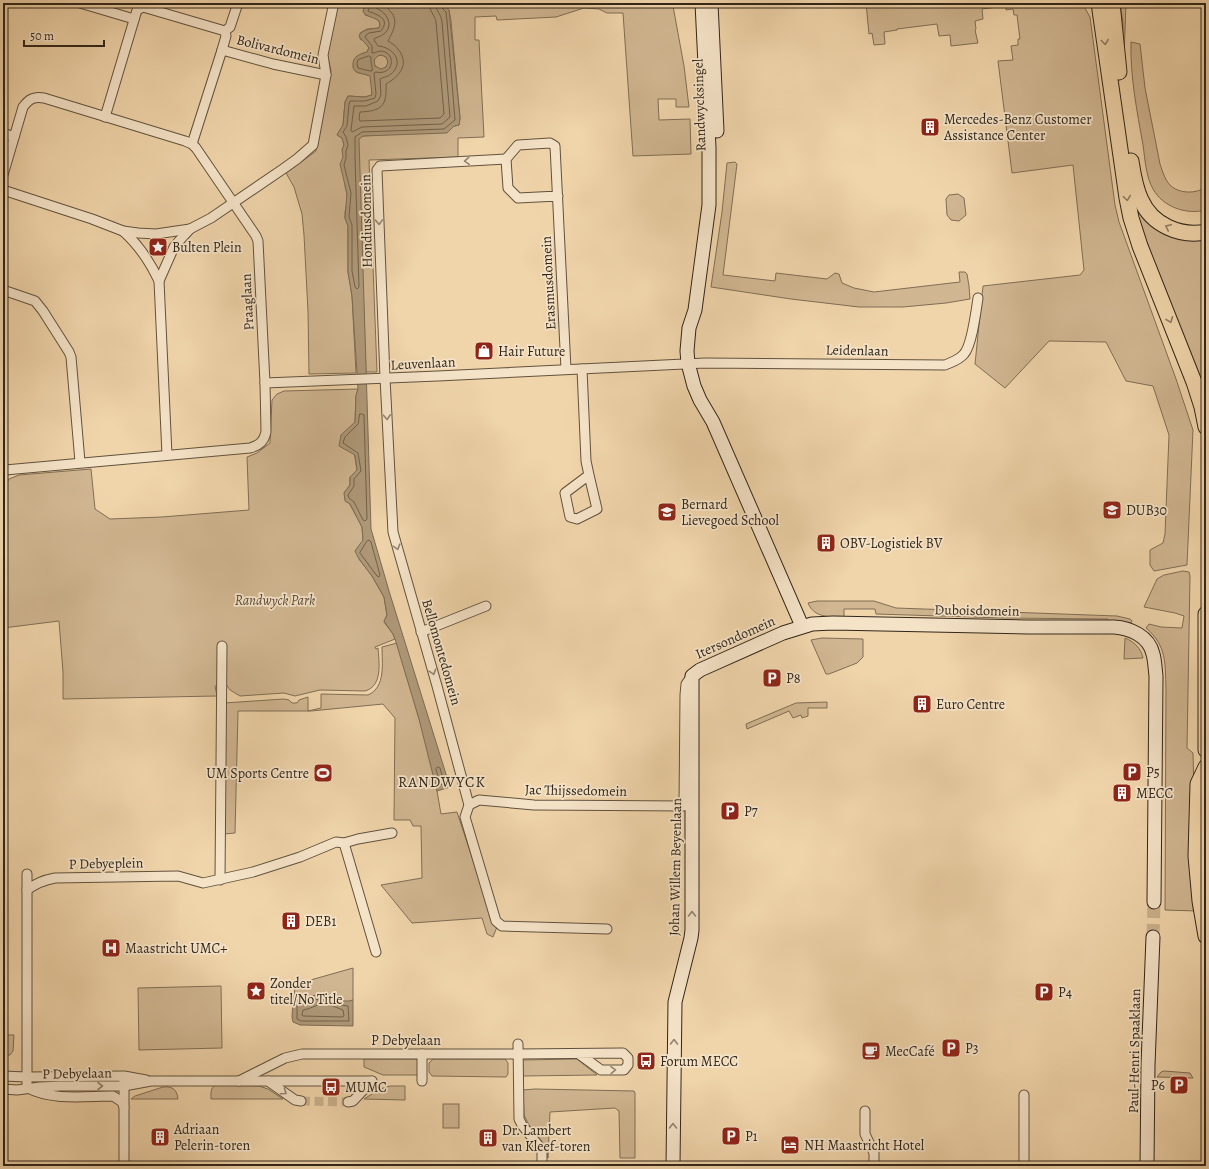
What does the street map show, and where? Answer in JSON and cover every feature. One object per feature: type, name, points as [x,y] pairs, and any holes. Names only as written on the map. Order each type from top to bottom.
[{"type":"main road","points":[[1099,3],[1130,218],[1194,382],[1202,407],[1206,427]]},
{"type":"main road","points":[[1112,3],[1117,58],[1131,160],[1141,201],[1153,218],[1168,228],[1178,232],[1206,232]]},
{"type":"main road","points":[[1206,614],[1206,750]]},
{"type":"main road","points":[[1206,767],[1198,784],[1196,856],[1199,896],[1206,936]]},
{"type":"street","points":[[80,3],[134,19]]},
{"type":"street","points":[[225,31],[230,27],[238,3]]},
{"type":"street","name":"Randwycksingel","points":[[702,3],[709,148],[709,206]]},
{"type":"street","name":"Randwycksingel","points":[[711,3],[717,148],[714,184],[709,206],[695,310],[692,363],[709,406],[713,422],[765,538],[785,569],[807,625]]},
{"type":"street","points":[[712,27],[719,3]]},
{"type":"street","points":[[105,117],[137,10],[143,5],[225,31]]},
{"type":"street","points":[[326,75],[323,55],[333,7]]},
{"type":"street","points":[[3,175],[22,107],[27,101],[39,97],[192,144],[222,50],[226,36],[225,31]]},
{"type":"street","name":"Bolivardomein","points":[[190,229],[211,218],[233,203],[297,159],[313,145],[326,75],[274,64],[222,50]]},
{"type":"street","points":[[3,133],[14,137]]},
{"type":"street","name":"Erasmusdomein","points":[[506,159],[518,145],[550,142],[555,146],[566,369]]},
{"type":"street","name":"Praaglaan","points":[[4,470],[250,448],[261,443],[265,438],[265,383],[258,241],[200,152],[192,144]]},
{"type":"street","points":[[506,159],[508,188],[518,198],[558,196]]},
{"type":"street","name":"Hondiusdomein","points":[[385,378],[377,170],[380,166],[506,159]]},
{"type":"street","points":[[3,190],[92,219],[123,231],[156,234],[190,229]]},
{"type":"street","points":[[159,281],[174,247],[190,229]]},
{"type":"street","points":[[123,231],[140,248],[152,266],[159,281],[167,455]]},
{"type":"street","points":[[3,290],[34,301],[43,311],[69,352],[72,364],[80,462]]},
{"type":"street","name":"Leidenlaan","points":[[692,363],[945,366],[960,358],[966,351],[978,298]]},
{"type":"street","name":"Leuvenlaan","points":[[265,383],[692,363]]},
{"type":"street","points":[[582,368],[586,461],[597,509],[577,519],[570,517],[565,493],[589,475]]},
{"type":"street","name":"Bellomontedomein","points":[[385,378],[393,532],[469,805],[464,817],[496,921],[502,926],[607,929]]},
{"type":"street","points":[[421,632],[486,606]]},
{"type":"street","name":"Duboisdomein","points":[[807,625],[833,623],[1028,627],[1114,627],[1126,628],[1133,631],[1147,642],[1153,654],[1156,676],[1154,902]]},
{"type":"street","name":"Itersondomein","points":[[689,680],[700,670],[736,653],[783,633],[807,625]]},
{"type":"street","points":[[222,646],[220,880],[300,858],[336,842],[344,843],[392,833]]},
{"type":"street","name":"Johan Willem Beyenlaan","points":[[684,806],[685,695],[689,680]]},
{"type":"street","name":"Johan Willem Beyenlaan","points":[[673,1165],[675,1002],[692,934],[689,680]]},
{"type":"street","name":"Jac Thijssedomein","points":[[469,805],[479,800],[534,805],[684,806]]},
{"type":"street","points":[[344,843],[376,952]]},
{"type":"street","points":[[27,874],[27,1088],[36,1093],[48,1096],[113,1096],[122,1102],[124,1106]]},
{"type":"street","name":"P Debyeplein","points":[[27,890],[44,880],[55,878],[178,876],[203,883],[220,880]]},
{"type":"street","name":"Paul-Henri Spaaklaan","points":[[1147,1166],[1148,1065],[1153,937]]},
{"type":"street","points":[[518,1044],[519,1119],[542,1150],[542,1166]]},
{"type":"street","name":"P Debyelaan","points":[[239,1081],[284,1058],[294,1055],[623,1053],[628,1058],[628,1065],[624,1070],[603,1070],[579,1054]]},
{"type":"street","points":[[422,1054],[422,1081]]},
{"type":"street","name":"P Debyelaan","points":[[3,1076],[124,1076],[151,1081],[372,1081],[353,1101],[348,1102]]},
{"type":"street","points":[[124,1076],[124,1166]]},
{"type":"street","points":[[268,1080],[295,1100],[301,1101]]},
{"type":"street","name":"P Debyelaan","points":[[3,1089],[17,1090],[61,1086],[124,1086],[151,1081]]},
{"type":"street","points":[[1024,1095],[1024,1166]]},
{"type":"street","points":[[865,1111],[865,1134],[874,1153],[874,1166]]},
{"type":"green space","points":[[337,3],[368,3],[364,8],[365,15],[375,18],[379,21],[380,25],[379,28],[367,29],[360,33],[360,39],[365,42],[369,48],[367,52],[361,54],[356,72],[371,76],[372,95],[365,97],[348,96],[345,102],[343,125],[337,135],[342,138],[344,145],[342,150],[362,136],[448,131],[454,126],[459,125],[460,118],[451,21],[449,10],[442,3],[631,3],[673,6],[684,66],[689,107],[676,107],[676,99],[658,99],[659,120],[690,119],[691,154],[633,156],[623,13],[607,13],[599,9],[584,8],[556,17],[497,20],[496,16],[475,17],[475,40],[479,40],[484,137],[458,138],[458,157],[369,160],[377,372],[366,372],[358,158],[345,186],[347,194],[345,218],[348,226],[348,272],[352,296],[356,373],[309,374],[308,311],[302,214],[294,187],[286,173],[316,151],[331,71],[327,53]]},
{"type":"green space","points":[[866,3],[1082,3],[1090,17],[1115,205],[1119,222],[1193,430],[1187,565],[1154,571],[1150,565],[1150,550],[1163,543],[1165,534],[1169,435],[1153,386],[1126,381],[1106,342],[1049,341],[1005,388],[975,364],[983,286],[1080,275],[1084,270],[1073,165],[1012,173],[998,61],[1013,60],[1011,46],[1018,45],[1018,39],[1020,39],[1017,15],[1014,15],[1013,9],[1006,10],[1006,6],[982,9],[983,19],[975,21],[975,30],[978,43],[951,46],[950,35],[939,36],[937,24],[884,32],[885,44],[874,45],[872,33],[869,34]]},
{"type":"green space","points":[[1120,3],[1126,3],[1124,58],[1122,58],[1123,23]]},
{"type":"green space","points":[[1131,42],[1140,44],[1145,88],[1160,164],[1164,175],[1170,185],[1178,190],[1193,192],[1206,187],[1206,210],[1191,211],[1176,208],[1163,201],[1153,189],[1146,168],[1134,94]]},
{"type":"green space","points":[[381,55],[386,57],[388,62],[386,67],[381,69],[376,67],[374,62],[376,57]]},
{"type":"green space","points":[[735,162],[737,164],[723,275],[775,281],[776,273],[827,279],[835,273],[839,274],[842,283],[854,288],[874,292],[960,282],[959,272],[965,272],[967,274],[970,299],[903,307],[859,307],[711,287],[722,212],[727,163]]},
{"type":"green space","points":[[958,194],[964,198],[966,215],[959,221],[951,220],[947,215],[946,199],[949,195]]},
{"type":"green space","points":[[1135,202],[1142,213],[1206,236],[1206,399],[1145,246]]},
{"type":"green space","name":"Randwyck Park","points":[[358,389],[356,396],[355,422],[350,427],[357,470],[350,477],[350,485],[344,493],[362,527],[363,540],[359,559],[372,576],[384,597],[387,615],[384,622],[395,639],[375,647],[376,649],[378,648],[379,673],[375,684],[371,688],[365,691],[320,690],[295,696],[284,693],[240,696],[230,690],[226,684],[215,686],[217,696],[63,699],[63,672],[59,621],[3,628],[3,490],[9,479],[19,475],[91,469],[95,509],[110,519],[162,517],[249,510],[247,457],[257,453],[270,443],[272,400],[277,394],[284,391]]},
{"type":"green space","points":[[1183,571],[1189,572],[1190,576],[1187,748],[1193,753],[1197,911],[1165,910],[1165,663],[1158,641],[1146,628],[1149,624],[1161,627],[1182,628],[1184,616],[1144,607],[1157,579],[1164,575]]},
{"type":"green space","points":[[817,601],[874,601],[896,608],[1117,616],[1130,619],[1132,621],[1131,623],[1108,621],[1108,619],[1003,618],[876,614],[875,609],[844,609],[844,617],[833,617],[823,616],[814,612],[808,603]]},
{"type":"green space","points":[[822,638],[863,639],[863,657],[857,663],[826,674],[811,640]]},
{"type":"green space","points":[[1125,638],[1137,646],[1143,658],[1124,659]]},
{"type":"green space","points":[[397,643],[433,770],[441,814],[457,812],[490,912],[497,927],[493,937],[487,934],[482,918],[412,923],[381,885],[422,878],[421,826],[413,826],[410,820],[394,820],[395,718],[383,704],[308,711],[321,708],[321,694],[368,695],[374,691],[378,686],[382,674],[382,647]]},
{"type":"green space","points":[[308,697],[308,711],[238,711],[235,833],[224,834],[224,703],[284,699],[289,700],[292,703],[297,703],[299,700]]},
{"type":"green space","points":[[827,702],[827,708],[808,708],[808,716],[802,718],[801,715],[793,718],[789,711],[747,729],[746,724],[796,703]]},
{"type":"green space","points":[[1206,839],[1206,883],[1201,883],[1203,840]]},
{"type":"green space","points":[[353,968],[353,1000],[348,1002],[342,1001],[333,995],[313,996],[306,1000],[293,1003],[295,988],[297,988],[300,983]]},
{"type":"green space","points":[[221,986],[222,1048],[139,1050],[138,988]]},
{"type":"green space","points":[[3,1035],[14,1035],[13,1051],[10,1055],[3,1055]]},
{"type":"green space","points":[[364,1059],[416,1059],[418,1061],[419,1075],[383,1075],[364,1067]]},
{"type":"green space","points":[[433,1059],[505,1059],[508,1063],[508,1074],[506,1077],[432,1076],[429,1072],[429,1063]]},
{"type":"green space","points":[[577,1059],[597,1075],[522,1076],[522,1060]]},
{"type":"green space","points":[[1164,1071],[1190,1073],[1193,1078],[1157,1077]]},
{"type":"green space","points":[[216,1085],[259,1086],[268,1089],[283,1099],[211,1099],[212,1089]]},
{"type":"green space","points":[[390,1086],[405,1086],[405,1100],[364,1099],[380,1089]]},
{"type":"green space","points":[[163,1087],[174,1089],[177,1093],[178,1099],[131,1099],[135,1096]]},
{"type":"green space","points":[[523,1090],[634,1091],[635,1158],[620,1158],[619,1111],[615,1108],[550,1112],[548,1158],[545,1146],[529,1125],[524,1115]]},
{"type":"green space","points":[[443,1104],[459,1104],[459,1128],[443,1128]]},
{"type":"green space","points":[[619,1162],[635,1162],[635,1166],[619,1166]]},
{"type":"water","points":[[368,3],[443,3],[449,10],[460,118],[459,125],[454,126],[447,133],[363,136],[359,139],[371,529],[450,787],[437,791],[419,719],[395,639],[384,621],[387,615],[384,597],[355,551],[363,540],[362,527],[350,504],[345,501],[344,493],[350,485],[350,477],[357,470],[355,455],[339,446],[341,435],[355,422],[356,395],[358,389],[352,296],[348,272],[348,226],[345,218],[347,194],[340,164],[343,157],[342,150],[344,145],[342,138],[337,135],[343,125],[345,102],[348,96],[365,97],[372,95],[370,76],[357,72],[353,67],[355,58],[367,52],[369,48],[359,36],[360,34],[367,30],[379,28],[380,25],[379,21],[363,12]],"holes":[[[381,55],[386,57],[388,62],[386,67],[381,69],[375,66],[374,60],[378,56]]]},
{"type":"water","points":[[325,993],[345,1001],[353,1000],[353,1026],[300,1025],[293,1022],[293,1001],[306,1000],[313,996]]},
{"type":"tunnel","points":[[1153,937],[1154,902]]},
{"type":"tunnel","points":[[301,1101],[348,1102]]},
{"type":"place","name":"Mercedes-Benz Customer Assistance Center","points":[[930,127]]},
{"type":"place","name":"Bulten Plein","points":[[158,247]]},
{"type":"place","name":"Hair Future","points":[[484,351]]},
{"type":"place","name":"DUB30","points":[[1112,510]]},
{"type":"place","name":"Bernard Lievegoed School","points":[[667,512]]},
{"type":"place","name":"OBV-Logistiek BV","points":[[826,543]]},
{"type":"place","name":"P8","points":[[772,678]]},
{"type":"place","name":"Euro Centre","points":[[922,704]]},
{"type":"place","name":"P5","points":[[1132,772]]},
{"type":"place","name":"UM Sports Centre","points":[[323,773]]},
{"type":"place","name":"MECC","points":[[1122,793]]},
{"type":"place","name":"P7","points":[[730,811]]},
{"type":"place","name":"DEB1","points":[[291,921]]},
{"type":"place","name":"Maastricht UMC+","points":[[111,948]]},
{"type":"place","name":"Zonder titel/No Title","points":[[256,991]]},
{"type":"place","name":"P4","points":[[1044,992]]},
{"type":"place","name":"P3","points":[[951,1048]]},
{"type":"place","name":"MecCafé","points":[[871,1051]]},
{"type":"place","name":"Forum MECC","points":[[646,1061]]},
{"type":"place","name":"P6","points":[[1179,1085]]},
{"type":"place","name":"MUMC","points":[[331,1087]]},
{"type":"place","name":"P1","points":[[731,1136]]},
{"type":"place","name":"Adriaan Pelerin-toren","points":[[160,1137]]},
{"type":"place","name":"Dr. Lambert van Kleef-toren","points":[[488,1138]]},
{"type":"place","name":"NH Maastricht Hotel","points":[[790,1145]]},
{"type":"district","name":"RANDWYCK","points":[[442,782]]}]
